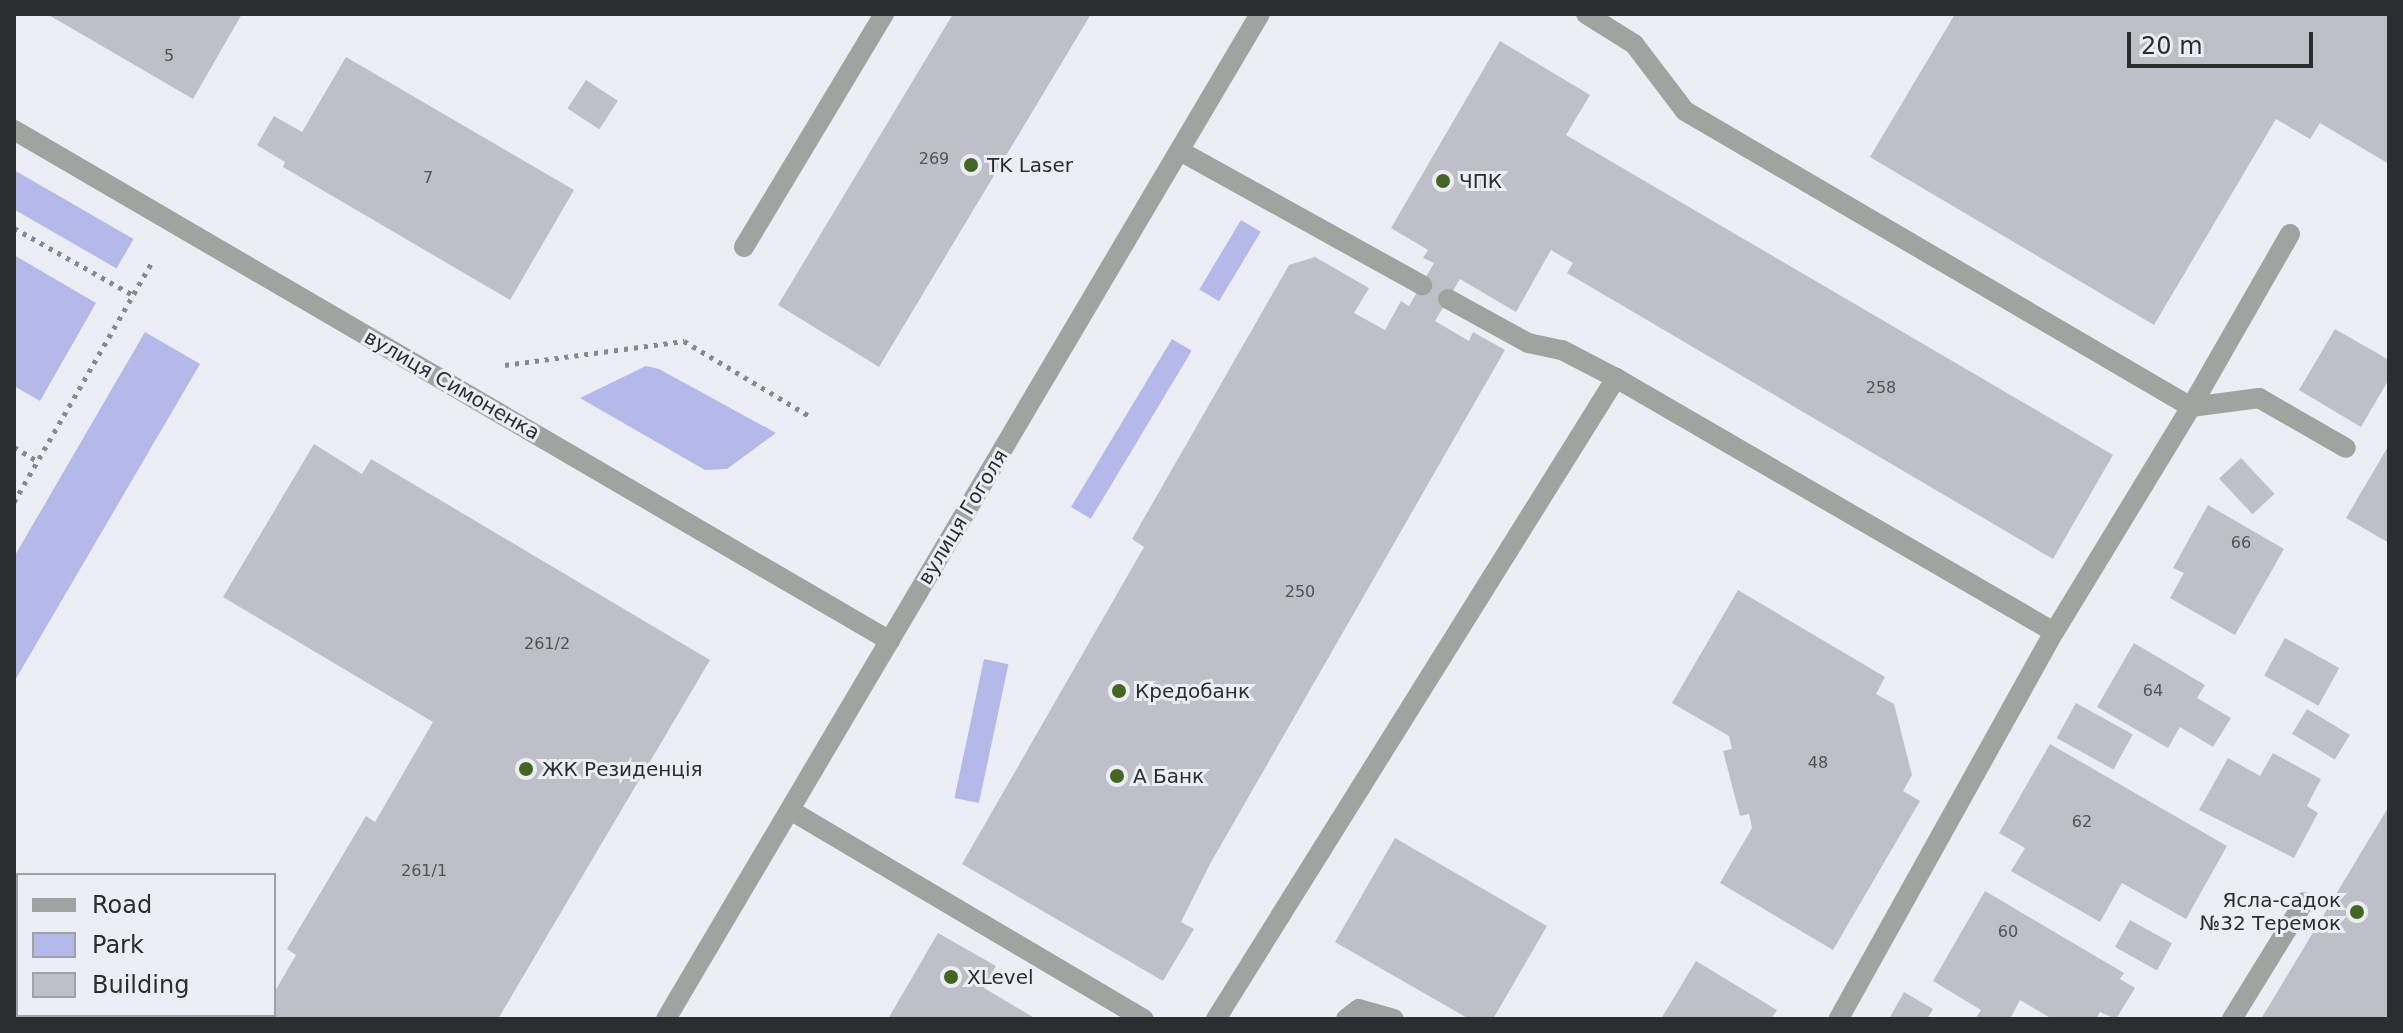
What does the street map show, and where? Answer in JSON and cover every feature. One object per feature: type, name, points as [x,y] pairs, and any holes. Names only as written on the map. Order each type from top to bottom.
[{"type":"street","points":[[744,247],[884,14]]},
{"type":"street","name":"вулиця Гоголя","points":[[666,1019],[1260,14]]},
{"type":"street","points":[[1586,14],[1634,44],[1658,83],[1685,111],[2191,407],[2259,398],[2346,448]]},
{"type":"street","name":"вулиця Симоненка","points":[[14,130],[890,641]]},
{"type":"street","points":[[1180,151],[1422,285]]},
{"type":"street","points":[[1839,1019],[2054,632],[2191,407],[2290,234]]},
{"type":"street","points":[[1448,299],[1528,343],[1562,350],[1616,378],[2054,632]]},
{"type":"street","points":[[1216,1019],[1616,378]]},
{"type":"street","points":[[790,810],[1144,1019]]},
{"type":"street","points":[[2232,1019],[2304,902]]},
{"type":"street","points":[[1346,1019],[1359,1009],[1394,1019]]},
{"type":"path","points":[[14,502],[174,224]]},
{"type":"path","points":[[14,228],[133,295]]},
{"type":"path","points":[[505,365],[684,341],[811,417]]},
{"type":"path","points":[[14,447],[37,461]]},
{"type":"green space","points":[[14,170],[134,239],[117,268],[14,209]]},
{"type":"green space","points":[[1241,220],[1261,232],[1219,301],[1199,289]]},
{"type":"green space","points":[[14,255],[96,303],[40,401],[14,386]]},
{"type":"green space","points":[[145,332],[200,364],[14,682],[14,557]]},
{"type":"green space","points":[[1172,339],[1192,351],[1091,519],[1071,507]]},
{"type":"green space","points":[[646,366],[659,369],[776,433],[727,469],[705,470],[580,398]]},
{"type":"green space","points":[[984,659],[1008,664],[979,803],[954,798]]},
{"type":"building","points":[[47,14],[242,14],[193,99]]},
{"type":"building","points":[[953,14],[1091,14],[879,367],[778,305]]},
{"type":"building","points":[[1955,14],[2389,14],[2389,164],[2320,123],[2310,139],[2276,119],[2154,325],[1870,157]]},
{"type":"building","points":[[1500,41],[1590,95],[1566,135],[2113,455],[2053,559],[1567,273],[1573,263],[1551,250],[1516,312],[1460,279],[1435,321],[1469,341],[1473,332],[1505,350],[1210,864],[1181,922],[1194,929],[1163,981],[962,864],[1144,547],[1132,539],[1289,265],[1315,257],[1369,288],[1354,313],[1385,330],[1401,301],[1409,306],[1434,263],[1423,258],[1428,250],[1391,228]]},
{"type":"building","points":[[346,57],[574,190],[510,300],[283,167],[285,162],[257,145],[274,116],[302,132]]},
{"type":"building","points":[[586,80],[618,101],[599,129],[567,109]]},
{"type":"building","points":[[2335,329],[2389,360],[2389,379],[2361,427],[2299,390]]},
{"type":"building","name":"ЖК Резиденція","points":[[314,444],[362,474],[371,459],[710,660],[498,1019],[259,1019],[276,1017],[276,990],[296,955],[287,949],[366,816],[375,822],[433,722],[223,597]]},
{"type":"building","points":[[2389,445],[2389,543],[2346,518]]},
{"type":"building","points":[[2241,458],[2274,494],[2252,514],[2219,478]]},
{"type":"building","points":[[2208,505],[2284,549],[2235,635],[2170,598],[2184,573],[2173,568]]},
{"type":"building","points":[[1738,590],[1885,677],[1876,694],[1894,704],[1912,775],[1903,791],[1920,801],[1833,950],[1720,883],[1752,828],[1749,814],[1740,816],[1723,751],[1732,749],[1729,736],[1672,703]]},
{"type":"building","points":[[2285,638],[2339,668],[2318,706],[2264,676]]},
{"type":"building","points":[[2134,643],[2205,685],[2197,698],[2231,718],[2213,747],[2180,727],[2168,748],[2097,707]]},
{"type":"building","points":[[2076,703],[2133,735],[2113,769],[2057,738]]},
{"type":"building","points":[[2307,709],[2350,735],[2335,760],[2292,734]]},
{"type":"building","points":[[2050,744],[2227,846],[2186,919],[2122,883],[2100,922],[2011,871],[2025,848],[1999,833]]},
{"type":"building","points":[[2273,753],[2321,779],[2307,806],[2318,813],[2294,858],[2199,810],[2228,758],[2260,776]]},
{"type":"building","name":"Ясла-садок №32 Теремок","points":[[2389,806],[2389,1019],[2261,1019]]},
{"type":"building","points":[[1395,838],[1547,926],[1493,1019],[1469,1019],[1335,942]]},
{"type":"building","points":[[1985,891],[2124,973],[2120,979],[2135,988],[2116,1019],[2100,1012],[2096,1019],[2052,1019],[2020,1000],[2010,1019],[1975,1019],[1981,1010],[1933,981]]},
{"type":"building","points":[[2130,920],[2172,943],[2157,970],[2115,947]]},
{"type":"building","name":"XLevel","points":[[938,933],[996,966],[984,988],[1036,1019],[888,1019]]},
{"type":"building","points":[[1696,961],[1777,1010],[1771,1019],[1661,1019]]},
{"type":"building","points":[[16,983],[16,1017],[195,1019],[14,1019]]},
{"type":"building","points":[[1904,992],[1933,1009],[1927,1019],[1889,1019]]},
{"type":"place","name":"TK Laser","points":[[971,165]]},
{"type":"place","name":"ЧПК","points":[[1443,181]]},
{"type":"place","name":"Кредобанк","points":[[1119,691]]},
{"type":"place","name":"ЖК Резиденція","points":[[526,769]]},
{"type":"place","name":"А Банк","points":[[1117,776]]},
{"type":"place","name":"Ясла-садок №32 Теремок","points":[[2357,912]]},
{"type":"place","name":"XLevel","points":[[951,977]]}]
